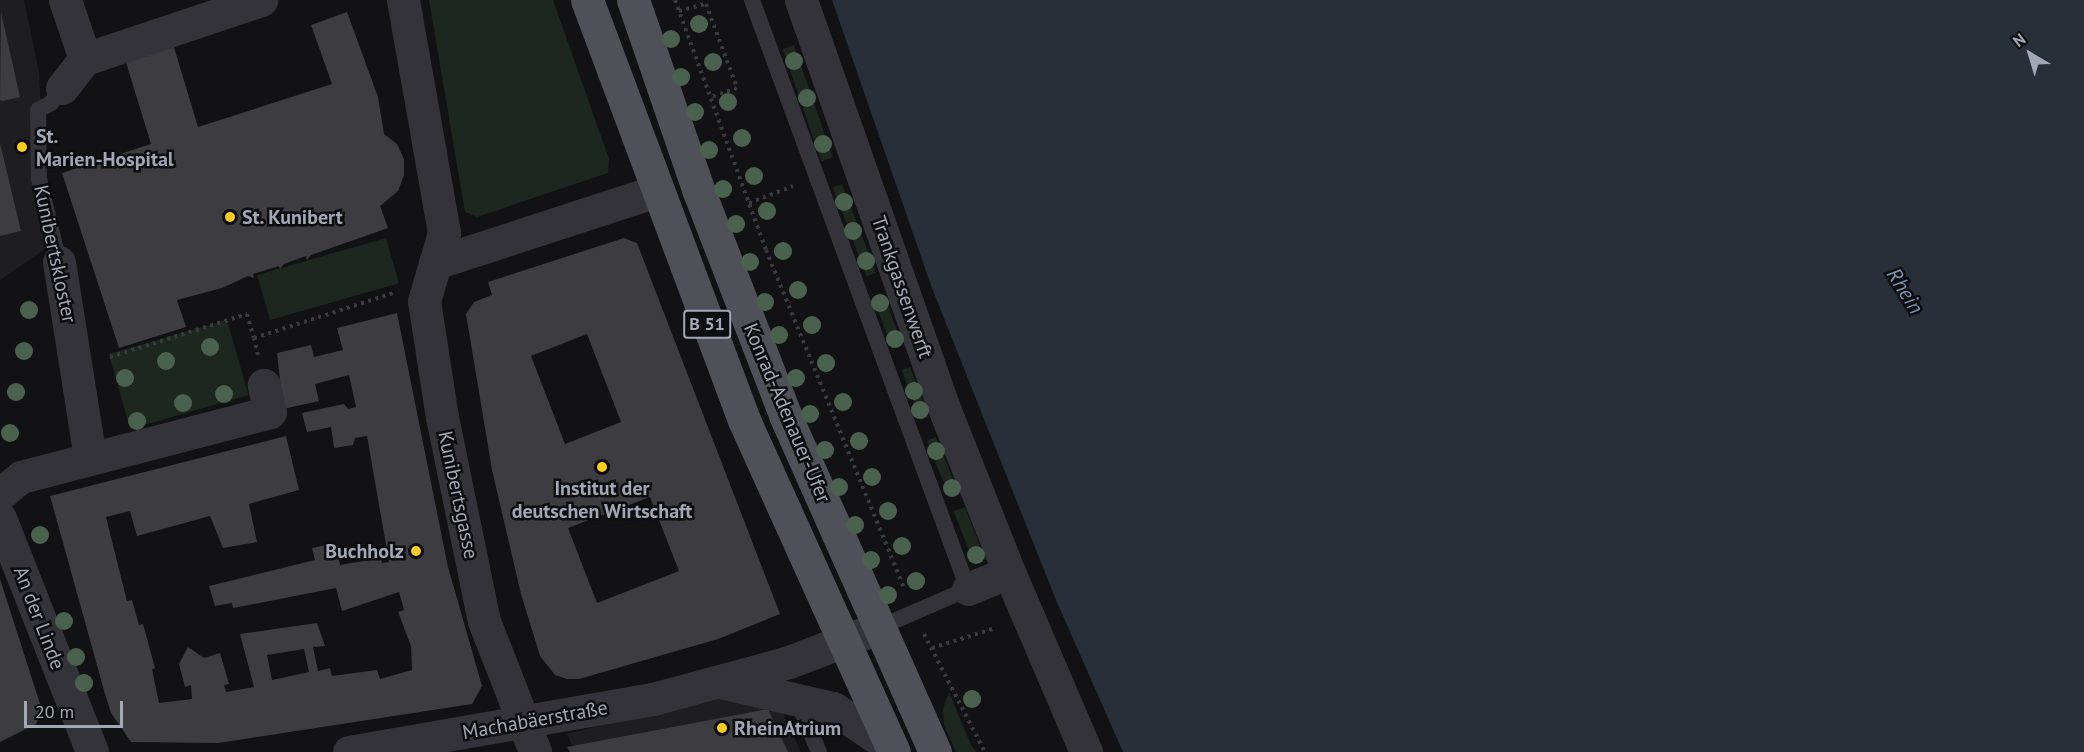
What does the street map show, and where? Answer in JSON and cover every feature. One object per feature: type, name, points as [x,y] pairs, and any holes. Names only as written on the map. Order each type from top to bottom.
[{"type":"main road","name":"Konrad-Adenauer-Ufer","points":[[587,0],[656,191],[744,420],[842,642],[893,750]]},
{"type":"main road","name":"Konrad-Adenauer-Ufer","points":[[633,0],[698,189],[785,415],[935,752]]},
{"type":"street","points":[[65,0],[85,59],[261,0]]},
{"type":"street","points":[[403,0],[444,233],[432,274]]},
{"type":"street","name":"Trankgassenwerft","points":[[801,0],[942,404],[1009,572],[1086,752]]},
{"type":"street","name":"Kunibertskloster","points":[[62,88],[85,59]]},
{"type":"street","points":[[432,274],[656,191]]},
{"type":"street","name":"Kunibertskloster","points":[[59,262],[90,458]]},
{"type":"street","name":"Kunibertsgasse","points":[[432,274],[424,301],[484,621],[520,723],[535,752]]},
{"type":"street","points":[[0,494],[21,477],[270,412],[264,385]]},
{"type":"street","name":"An der Linde","points":[[0,518],[92,752]]},
{"type":"street","points":[[968,589],[1009,572]]},
{"type":"street","name":"Machabäerstraße","points":[[349,752],[653,699],[720,682],[842,642],[880,627]]},
{"type":"street","name":"Machabäerstraße","points":[[720,682],[795,696],[833,708],[893,750]]},
{"type":"lane","points":[[752,0],[968,589],[880,627]]},
{"type":"lane","name":"Kunibertskloster","points":[[59,262],[39,179],[38,110],[51,103],[62,88]]},
{"type":"lane","points":[[795,696],[819,752]]},
{"type":"path","points":[[675,0],[749,203],[851,466],[914,612],[985,752]]},
{"type":"path","points":[[679,11],[706,4],[718,35],[737,88],[711,97]]},
{"type":"path","points":[[749,203],[796,185]]},
{"type":"path","points":[[254,338],[391,293],[432,274]]},
{"type":"path","points":[[110,357],[247,314],[264,385]]},
{"type":"path","points":[[894,660],[1028,617]]},
{"type":"shaded area","name":"St. Marien-Hospital","points":[[0,0],[24,0],[39,72],[45,181],[57,241],[0,280]]},
{"type":"shaded area","points":[[429,0],[553,0],[609,159],[608,173],[477,217],[465,212]]},
{"type":"shaded area","points":[[794,45],[833,158],[821,161],[783,49]]},
{"type":"shaded area","points":[[842,184],[876,273],[867,276],[833,188]]},
{"type":"shaded area","points":[[386,238],[399,283],[270,320],[257,275]]},
{"type":"shaded area","points":[[884,295],[902,345],[892,349],[874,299]]},
{"type":"shaded area","points":[[227,320],[248,395],[130,429],[109,354]]},
{"type":"shaded area","points":[[910,367],[929,416],[921,420],[902,370]]},
{"type":"shaded area","points":[[936,437],[956,487],[947,491],[927,441]]},
{"type":"shaded area","points":[[965,507],[985,559],[974,564],[954,511]]},
{"type":"shaded area","points":[[769,682],[801,752],[575,752],[567,734]]},
{"type":"shaded area","points":[[949,692],[976,752],[956,752],[944,725],[943,709]]},
{"type":"water","name":"Rhein","points":[[832,0],[2084,0],[2084,752],[1123,752],[1056,600],[932,288]]},
{"type":"building","points":[[1,12],[20,97],[3,101],[0,100]]},
{"type":"building","name":"St. Kunibert","points":[[347,12],[378,97],[384,134],[397,144],[404,159],[404,175],[398,191],[380,206],[388,228],[311,255],[307,260],[306,256],[284,264],[280,269],[279,266],[253,274],[254,278],[248,276],[222,288],[177,300],[186,327],[119,348],[62,173],[151,144],[125,59],[173,44],[198,127],[332,84],[311,25]]},
{"type":"building","points":[[0,143],[21,231],[0,236]]},
{"type":"building","name":"Institut der deutschen Wirtschaft","points":[[624,238],[637,243],[780,614],[718,639],[579,679],[567,679],[555,675],[540,656],[521,594],[492,470],[466,314],[474,302],[492,295],[488,282]],"holes":[[[587,334],[621,422],[565,444],[531,356]],[[650,497],[679,571],[597,603],[568,528]]]},
{"type":"building","points":[[397,313],[448,567],[482,686],[472,704],[218,743],[131,742],[111,713],[50,496],[286,436],[299,490],[249,504],[257,542],[223,548],[210,516],[137,536],[130,511],[106,517],[127,601],[132,600],[139,625],[143,624],[155,668],[152,669],[159,703],[192,699],[191,685],[185,687],[179,664],[188,647],[204,658],[220,653],[229,684],[224,685],[226,692],[254,687],[240,634],[317,623],[325,646],[313,647],[318,671],[330,668],[332,676],[377,670],[380,679],[412,670],[411,646],[398,612],[404,610],[399,592],[342,611],[336,588],[233,608],[232,603],[215,606],[209,586],[315,560],[312,548],[336,543],[340,565],[381,558],[382,563],[389,562],[367,436],[355,438],[353,445],[334,448],[331,427],[307,432],[302,413],[344,404],[348,409],[356,407],[349,375],[315,384],[319,401],[283,409],[277,353],[311,345],[314,357],[343,350],[337,328]],"holes":[[[304,649],[309,672],[272,680],[267,655]]]},
{"type":"building","points":[[0,579],[42,710],[36,724],[0,742]]},
{"type":"building","name":"RheinAtrium","points":[[768,709],[788,752],[570,752],[567,747]]},
{"type":"place","name":"St. Marien-Hospital","points":[[22,147]]},
{"type":"place","name":"St. Kunibert","points":[[230,217]]},
{"type":"place","name":"Institut der deutschen Wirtschaft","points":[[602,467]]},
{"type":"place","name":"Buchholz","points":[[416,551]]},
{"type":"place","name":"RheinAtrium","points":[[722,728]]}]
